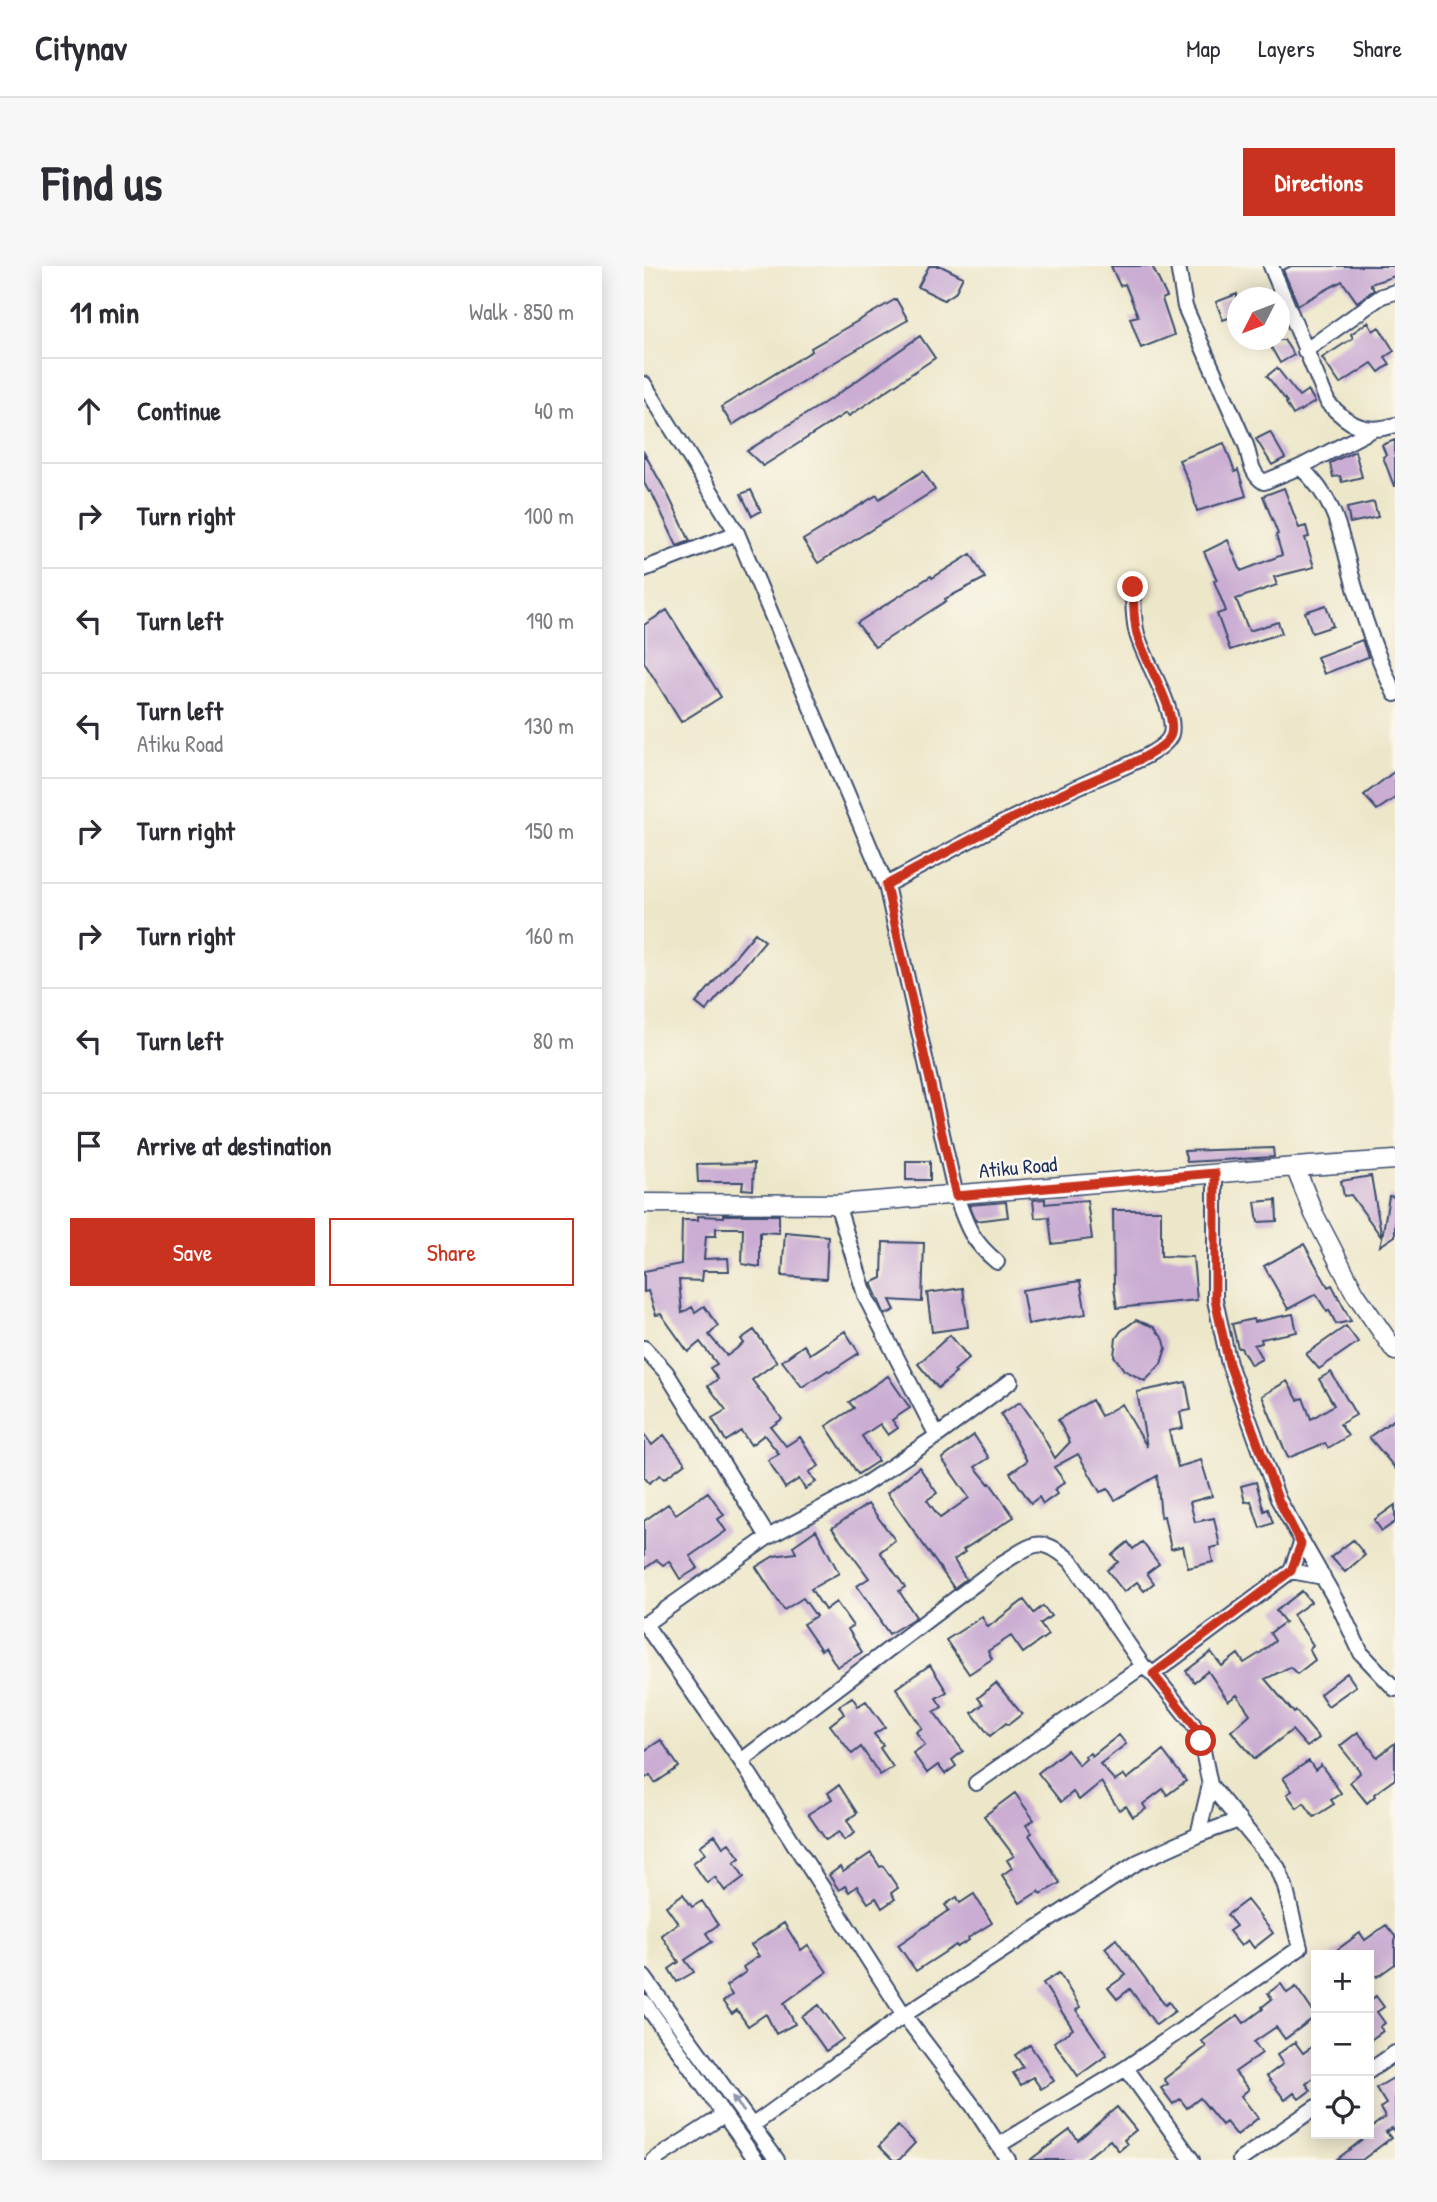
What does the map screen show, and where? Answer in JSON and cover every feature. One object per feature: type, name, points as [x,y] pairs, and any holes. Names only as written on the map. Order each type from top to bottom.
[{"type":"street","points":[[1178,266],[1185,307],[1246,444],[1257,478],[1265,482],[1372,430],[1395,425]]},
{"type":"street","points":[[1271,266],[1328,404],[1348,421],[1372,430]]},
{"type":"street","points":[[1305,351],[1382,296],[1395,292]]},
{"type":"street","points":[[644,384],[737,533],[886,885],[956,1196],[968,1228],[980,1248],[997,1262]]},
{"type":"street","points":[[1300,467],[1312,479],[1329,505],[1342,533],[1349,569],[1363,612],[1380,663],[1395,694]]},
{"type":"street","points":[[644,569],[737,533]]},
{"type":"street","points":[[886,885],[1063,792],[1138,761],[1171,736],[1164,696],[1137,633],[1133,587]]},
{"type":"street","name":"Atiku Road","points":[[644,1203],[837,1204],[1395,1160]]},
{"type":"street","points":[[1296,1167],[1314,1214],[1355,1293],[1395,1351]]},
{"type":"street","points":[[1215,1173],[1215,1300],[1229,1364],[1278,1499],[1301,1544],[1323,1577],[1361,1653],[1395,1689]]},
{"type":"street","points":[[837,1204],[866,1298],[937,1436]]},
{"type":"street","points":[[644,1348],[666,1372],[768,1537]]},
{"type":"street","points":[[1008,2160],[973,2106],[904,2015],[741,1760],[644,1623],[768,1537],[856,1490],[937,1436],[1011,1381]]},
{"type":"street","points":[[741,1760],[1004,1562],[1033,1544],[1046,1544],[1070,1561],[1148,1670],[1193,1724],[1201,1741],[1210,1785],[1198,1835]]},
{"type":"street","points":[[976,1783],[1148,1670],[1291,1571],[1301,1544]]},
{"type":"street","points":[[1291,1571],[1323,1577]]},
{"type":"street","points":[[999,2145],[1126,2068],[1300,1948],[1285,1885],[1278,1868],[1210,1785]]},
{"type":"street","points":[[753,2125],[904,2015],[1138,1862],[1239,1820]]},
{"type":"street","points":[[644,1977],[777,2160]]},
{"type":"street","points":[[644,2002],[756,2160]]},
{"type":"street","points":[[1374,2068],[1395,2053]]},
{"type":"street","points":[[1126,2068],[1192,2160]]},
{"type":"street","points":[[1240,2160],[1311,2110]]},
{"type":"street","points":[[654,2160],[724,2115]]},
{"type":"building","points":[[929,266],[941,266],[963,277],[955,293],[944,300],[918,287]]},
{"type":"building","points":[[1111,266],[1152,266],[1167,297],[1162,299],[1174,335],[1141,348],[1130,318],[1138,316],[1125,284],[1120,286]]},
{"type":"building","points":[[1291,266],[1395,266],[1395,276],[1370,284],[1374,290],[1357,302],[1342,281],[1298,305],[1283,270]]},
{"type":"building","points":[[1227,298],[1227,319],[1223,320],[1216,302]]},
{"type":"building","points":[[896,299],[908,320],[732,425],[721,407],[812,351],[811,348]]},
{"type":"building","points":[[1368,322],[1373,331],[1379,327],[1394,351],[1385,357],[1390,364],[1379,372],[1372,363],[1340,384],[1322,358],[1353,338],[1351,334]]},
{"type":"building","points":[[920,336],[935,358],[849,416],[846,413],[763,466],[747,451],[835,396]]},
{"type":"building","points":[[1290,349],[1294,355],[1280,363],[1273,350]]},
{"type":"building","points":[[1277,368],[1299,396],[1308,390],[1315,402],[1293,415],[1287,402],[1267,376]]},
{"type":"building","points":[[1270,432],[1285,458],[1272,465],[1256,439]]},
{"type":"building","points":[[1395,440],[1394,486],[1383,457],[1386,455],[1382,445]]},
{"type":"building","points":[[1224,443],[1235,472],[1238,470],[1246,496],[1197,511],[1179,460]]},
{"type":"building","points":[[1355,451],[1362,477],[1342,482],[1340,476],[1333,477],[1330,463]]},
{"type":"building","points":[[644,453],[690,541],[677,546],[651,491],[649,492],[644,483]]},
{"type":"building","points":[[923,471],[935,490],[818,563],[803,540],[877,495],[879,499]]},
{"type":"building","points":[[1284,488],[1299,528],[1306,526],[1309,537],[1305,538],[1314,567],[1274,577],[1277,585],[1236,599],[1249,631],[1278,622],[1282,633],[1230,650],[1217,614],[1226,611],[1214,581],[1217,580],[1204,552],[1228,540],[1241,571],[1282,555],[1276,535],[1278,534],[1263,496]]},
{"type":"building","points":[[751,490],[761,511],[752,516],[741,494]]},
{"type":"building","points":[[1374,502],[1378,517],[1350,523],[1347,508]]},
{"type":"building","points":[[971,554],[985,578],[945,599],[946,601],[875,647],[857,623]]},
{"type":"building","points":[[1326,605],[1333,626],[1312,633],[1305,612]]},
{"type":"building","points":[[667,610],[721,697],[681,722],[644,662],[644,625]]},
{"type":"building","points":[[1362,640],[1368,657],[1324,674],[1317,657]]},
{"type":"building","points":[[1395,771],[1395,798],[1377,810],[1364,795]]},
{"type":"building","points":[[755,933],[765,941],[706,1011],[696,1003]]},
{"type":"building","points":[[1273,1148],[1274,1157],[1187,1162],[1184,1151]]},
{"type":"building","points":[[906,1161],[930,1161],[930,1180],[906,1180]]},
{"type":"building","points":[[754,1163],[753,1190],[742,1189],[743,1182],[698,1182],[697,1164]]},
{"type":"building","points":[[1371,1176],[1382,1238],[1351,1195],[1344,1196],[1341,1181]]},
{"type":"building","points":[[1389,1196],[1395,1197],[1395,1236],[1380,1246]]},
{"type":"building","points":[[1045,1199],[1045,1204],[1087,1200],[1092,1239],[1052,1244],[1049,1217],[1035,1218],[1033,1200]]},
{"type":"building","points":[[1276,1200],[1277,1221],[1258,1222],[1255,1202]]},
{"type":"building","points":[[1006,1202],[1008,1217],[976,1221],[969,1205]]},
{"type":"building","points":[[1113,1210],[1161,1210],[1161,1256],[1193,1257],[1197,1300],[1117,1308],[1114,1287]]},
{"type":"building","points":[[723,1215],[779,1215],[779,1233],[760,1232],[760,1267],[742,1264],[743,1228],[716,1228],[716,1236],[706,1236],[704,1259],[728,1258],[729,1271],[703,1271],[702,1281],[679,1280],[682,1313],[692,1307],[695,1312],[704,1306],[718,1326],[709,1335],[727,1356],[744,1343],[741,1339],[754,1330],[777,1362],[752,1380],[782,1419],[771,1427],[786,1446],[800,1437],[819,1466],[809,1472],[816,1482],[805,1489],[799,1479],[785,1488],[768,1460],[779,1454],[764,1435],[751,1445],[741,1431],[726,1441],[712,1418],[726,1410],[708,1386],[718,1379],[710,1368],[717,1364],[700,1342],[688,1352],[661,1314],[656,1315],[648,1291],[644,1292],[644,1271],[681,1264],[682,1220]]},
{"type":"building","points":[[785,1232],[828,1236],[826,1279],[782,1276]]},
{"type":"building","points":[[883,1242],[924,1243],[922,1302],[890,1300],[895,1310],[885,1315],[871,1283],[882,1278]]},
{"type":"building","points":[[1304,1244],[1328,1287],[1332,1285],[1351,1321],[1336,1324],[1316,1294],[1288,1309],[1264,1266]]},
{"type":"building","points":[[1080,1281],[1086,1314],[1028,1324],[1022,1290]]},
{"type":"building","points":[[963,1288],[968,1327],[932,1332],[927,1293]]},
{"type":"building","points":[[1293,1314],[1297,1332],[1261,1339],[1262,1343],[1254,1345],[1262,1359],[1251,1365],[1241,1348],[1238,1348],[1232,1324]]},
{"type":"building","points":[[1136,1320],[1154,1327],[1164,1340],[1166,1348],[1161,1364],[1145,1381],[1124,1370],[1114,1356],[1116,1338]]},
{"type":"building","points":[[1346,1326],[1358,1342],[1319,1369],[1306,1354]]},
{"type":"building","points":[[845,1331],[859,1353],[802,1387],[782,1361],[804,1345],[810,1354]]},
{"type":"building","points":[[950,1335],[969,1358],[938,1388],[918,1364]]},
{"type":"building","points":[[1331,1372],[1356,1415],[1340,1424],[1348,1436],[1328,1448],[1325,1443],[1288,1458],[1262,1396],[1287,1381],[1298,1400],[1303,1398],[1311,1419],[1334,1405],[1319,1379]]},
{"type":"building","points":[[888,1376],[910,1408],[892,1420],[898,1428],[888,1435],[880,1424],[862,1436],[878,1461],[858,1474],[826,1426],[854,1408],[849,1402]]},
{"type":"building","points":[[1186,1382],[1191,1410],[1180,1412],[1183,1428],[1169,1431],[1178,1467],[1201,1460],[1212,1496],[1190,1502],[1195,1522],[1214,1518],[1220,1546],[1210,1548],[1213,1562],[1188,1568],[1183,1546],[1171,1549],[1164,1516],[1161,1517],[1157,1476],[1115,1500],[1108,1489],[1100,1492],[1078,1454],[1054,1467],[1065,1482],[1054,1490],[1057,1494],[1043,1504],[1039,1497],[1031,1503],[1010,1473],[1027,1461],[1001,1414],[1020,1402],[1055,1458],[1070,1442],[1058,1420],[1092,1400],[1101,1416],[1122,1404],[1147,1447],[1137,1392]]},
{"type":"building","points":[[1395,1419],[1395,1468],[1369,1437]]},
{"type":"building","points":[[644,1434],[652,1445],[664,1435],[685,1463],[664,1479],[660,1475],[649,1483],[644,1477]]},
{"type":"building","points":[[974,1435],[989,1458],[975,1467],[1014,1517],[963,1550],[965,1552],[954,1560],[966,1579],[954,1588],[887,1493],[919,1467],[937,1493],[927,1500],[940,1518],[969,1498],[942,1459]]},
{"type":"building","points":[[1256,1482],[1264,1511],[1268,1509],[1273,1523],[1260,1528],[1251,1501],[1245,1502],[1241,1486]]},
{"type":"building","points":[[708,1492],[724,1515],[718,1519],[726,1531],[690,1556],[698,1568],[680,1579],[669,1561],[663,1565],[657,1560],[644,1569],[644,1521],[668,1504],[676,1514]]},
{"type":"building","points":[[868,1504],[895,1540],[880,1552],[905,1587],[899,1591],[916,1617],[889,1634],[857,1586],[869,1578],[832,1528]]},
{"type":"building","points":[[1395,1505],[1395,1522],[1382,1531],[1374,1520]]},
{"type":"building","points":[[816,1530],[839,1573],[811,1589],[825,1610],[836,1602],[853,1626],[848,1629],[862,1652],[837,1667],[825,1647],[821,1650],[803,1624],[816,1616],[803,1598],[784,1610],[756,1567],[774,1556],[796,1553],[793,1546]]},
{"type":"building","points":[[1353,1540],[1365,1555],[1345,1572],[1331,1557]]},
{"type":"building","points":[[1128,1542],[1133,1549],[1142,1542],[1159,1564],[1147,1573],[1154,1583],[1144,1591],[1137,1582],[1124,1592],[1107,1570],[1118,1562],[1112,1555]]},
{"type":"building","points":[[1302,1591],[1311,1602],[1293,1615],[1313,1645],[1309,1649],[1315,1660],[1297,1674],[1290,1667],[1265,1679],[1319,1738],[1307,1747],[1292,1730],[1255,1759],[1231,1731],[1250,1714],[1237,1695],[1228,1701],[1208,1671],[1194,1682],[1186,1671],[1211,1652],[1222,1666],[1238,1654],[1244,1663],[1260,1653],[1275,1641],[1270,1633],[1285,1622],[1276,1611]]},
{"type":"building","points":[[1024,1600],[1034,1613],[1043,1606],[1051,1616],[1040,1624],[1048,1635],[1023,1653],[1011,1636],[988,1651],[992,1659],[969,1674],[946,1640],[982,1617],[988,1627]]},
{"type":"building","points":[[930,1665],[947,1692],[936,1698],[942,1707],[934,1712],[963,1751],[952,1760],[956,1766],[945,1774],[938,1765],[927,1773],[913,1753],[925,1745],[916,1732],[922,1728],[896,1688]]},
{"type":"building","points":[[1347,1673],[1356,1686],[1328,1706],[1320,1694]]},
{"type":"building","points":[[996,1683],[1022,1714],[990,1736],[972,1713],[983,1704],[978,1698]]},
{"type":"building","points":[[852,1697],[858,1706],[866,1701],[885,1727],[874,1734],[883,1745],[880,1748],[893,1767],[880,1775],[861,1747],[852,1754],[830,1725],[844,1714],[839,1706]]},
{"type":"building","points":[[1358,1732],[1377,1757],[1395,1743],[1395,1779],[1374,1794],[1367,1803],[1350,1782],[1360,1773],[1359,1770],[1340,1746]]},
{"type":"building","points":[[1119,1735],[1126,1744],[1100,1764],[1115,1781],[1124,1775],[1127,1779],[1163,1751],[1186,1781],[1167,1795],[1163,1789],[1143,1804],[1146,1809],[1133,1817],[1126,1806],[1119,1810],[1101,1782],[1079,1800],[1073,1792],[1061,1802],[1038,1773],[1067,1750],[1079,1765],[1086,1759],[1085,1756],[1090,1753],[1092,1756]]},
{"type":"building","points":[[661,1740],[679,1767],[655,1783],[650,1775],[644,1779],[644,1751]]},
{"type":"building","points":[[1309,1761],[1315,1770],[1321,1765],[1341,1793],[1331,1800],[1334,1804],[1314,1817],[1304,1803],[1297,1808],[1287,1794],[1292,1791],[1283,1778]]},
{"type":"building","points":[[839,1785],[857,1813],[847,1820],[855,1833],[844,1840],[839,1832],[826,1840],[808,1814],[832,1799],[828,1793]]},
{"type":"building","points":[[1015,1793],[1034,1820],[1026,1825],[1032,1833],[1029,1835],[1060,1883],[1041,1894],[1039,1891],[1020,1903],[1002,1875],[1012,1868],[1007,1860],[1014,1856],[984,1816]]},
{"type":"building","points":[[715,1835],[723,1847],[729,1843],[740,1858],[734,1862],[744,1877],[725,1891],[715,1877],[707,1883],[693,1863],[706,1853],[700,1846]]},
{"type":"building","points":[[871,1853],[898,1888],[891,1893],[895,1899],[882,1908],[876,1898],[868,1903],[857,1886],[849,1892],[845,1886],[839,1890],[829,1875],[840,1867],[843,1872]]},
{"type":"building","points":[[683,1894],[692,1907],[702,1901],[718,1925],[706,1933],[712,1942],[685,1960],[694,1972],[677,1982],[669,1969],[679,1962],[661,1935],[678,1923],[666,1906]]},
{"type":"building","points":[[974,1894],[992,1923],[916,1971],[898,1945],[949,1910],[945,1905],[957,1897],[960,1903]]},
{"type":"building","points":[[1247,1900],[1273,1933],[1254,1948],[1248,1940],[1241,1946],[1229,1931],[1236,1926],[1227,1915]]},
{"type":"building","points":[[784,1923],[801,1950],[808,1945],[827,1972],[784,2003],[795,2024],[776,2034],[766,2014],[748,2026],[737,2010],[732,2014],[723,2002],[732,1995],[726,1986],[746,1972],[743,1967],[759,1956],[751,1945]]},
{"type":"building","points":[[1386,1925],[1395,1936],[1395,1964],[1377,1977],[1374,1973],[1374,1950],[1337,1950],[1360,1933],[1365,1940]]},
{"type":"building","points":[[1116,1939],[1165,2005],[1169,2002],[1175,2011],[1156,2025],[1130,1989],[1117,1999],[1108,1988],[1126,1975],[1105,1948]]},
{"type":"building","points":[[1059,1973],[1080,2007],[1076,2010],[1107,2055],[1078,2076],[1054,2042],[1073,2029],[1043,1983]]},
{"type":"building","points":[[1281,1984],[1287,1993],[1296,1987],[1311,2009],[1311,2020],[1285,2039],[1276,2027],[1254,2042],[1262,2053],[1235,2072],[1249,2089],[1241,2096],[1258,2118],[1237,2135],[1226,2122],[1222,2125],[1200,2098],[1187,2108],[1180,2099],[1173,2104],[1161,2088],[1168,2084],[1164,2079],[1206,2047],[1202,2041],[1238,2015],[1244,2023],[1263,2009],[1272,1999],[1268,1993]]},
{"type":"building","points":[[1376,1996],[1384,2007],[1377,2012],[1385,2023],[1380,2027],[1383,2031],[1374,2037],[1374,2013]]},
{"type":"building","points":[[819,2005],[843,2039],[826,2051],[802,2017]]},
{"type":"building","points":[[1295,2042],[1303,2053],[1311,2047],[1311,2080],[1306,2084],[1311,2090],[1299,2099],[1294,2093],[1285,2100],[1267,2076],[1283,2064],[1277,2055]]},
{"type":"building","points":[[1030,2045],[1054,2081],[1041,2089],[1033,2077],[1021,2085],[1013,2073],[1023,2067],[1015,2055]]},
{"type":"building","points":[[1395,2077],[1395,2133],[1392,2128],[1386,2132],[1391,2138],[1362,2160],[1336,2160],[1363,2139],[1374,2139],[1374,2125],[1385,2117],[1380,2108],[1386,2104],[1376,2088]]},
{"type":"building","points":[[1117,2107],[1136,2130],[1124,2140],[1127,2144],[1119,2151],[1110,2140],[1084,2160],[1030,2160],[1070,2130],[1078,2140]]},
{"type":"building","points":[[898,2126],[915,2143],[899,2160],[893,2160],[879,2146]]},
{"type":"route","points":[[1133,587],[1137,633],[1164,696],[1171,736],[1138,761],[1063,792],[886,885],[956,1196],[1215,1173],[1215,1300],[1229,1364],[1278,1499],[1301,1544],[1291,1571],[1153,1674],[1193,1724],[1201,1741]]}]
